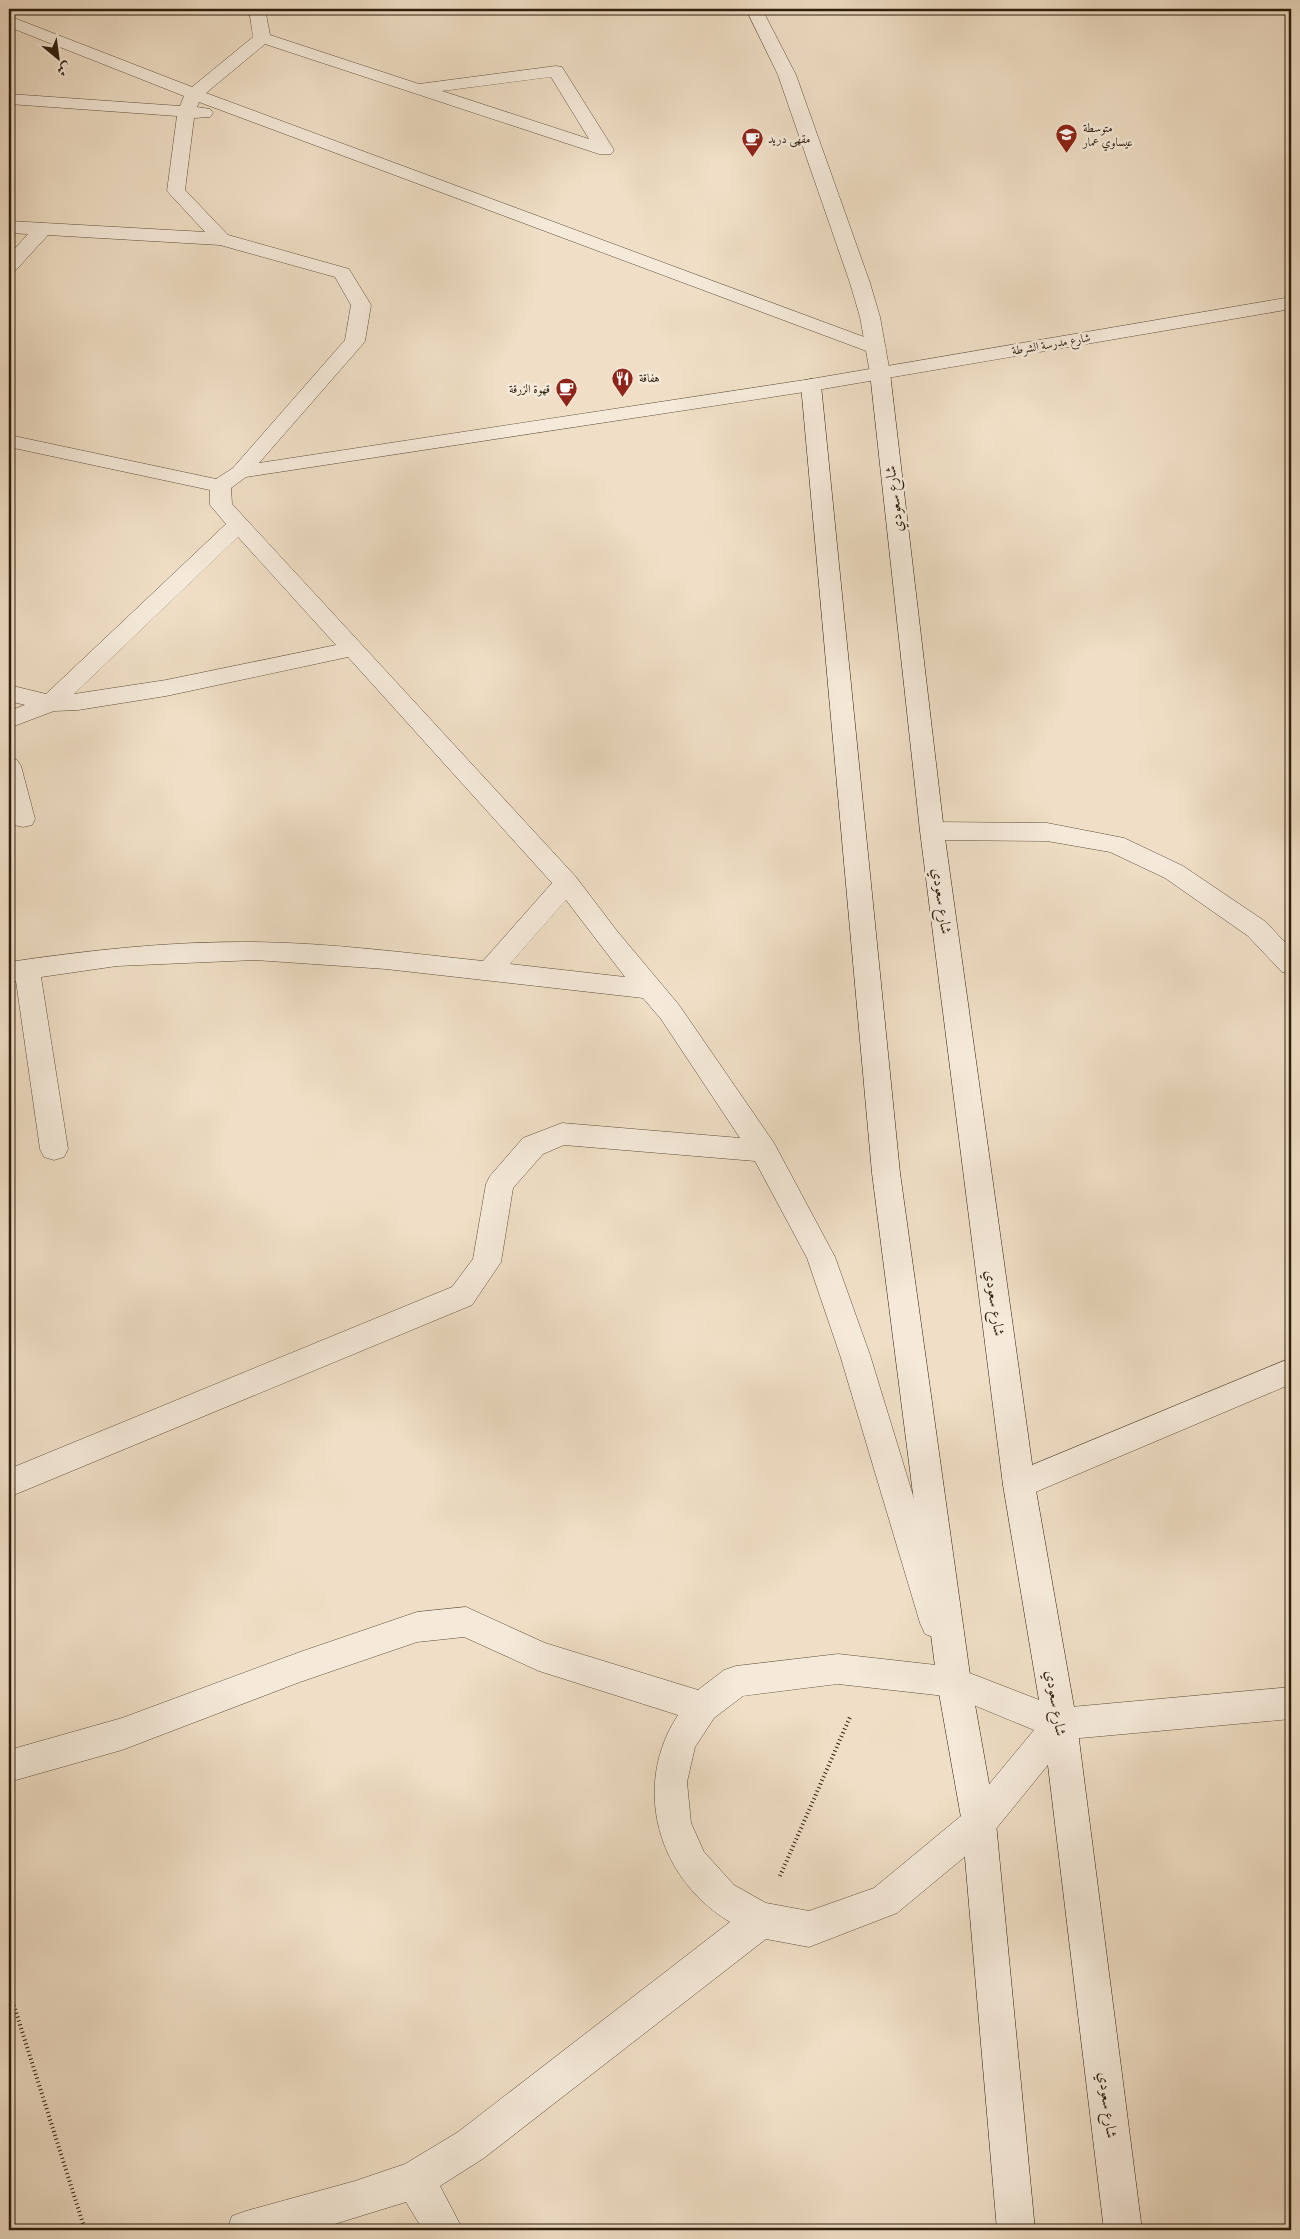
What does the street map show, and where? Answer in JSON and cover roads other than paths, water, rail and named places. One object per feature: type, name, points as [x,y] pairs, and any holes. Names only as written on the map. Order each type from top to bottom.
[{"type":"street","points":[[257,9],[262,38]]},
{"type":"street","name":"شارع سعودي","points":[[754,9],[787,75],[860,283],[878,361],[932,831],[1019,1485],[1060,1724],[1123,2230]]},
{"type":"street","points":[[9,21],[878,361]]},
{"type":"street","points":[[262,38],[605,150],[556,71],[419,89]]},
{"type":"street","points":[[221,239],[176,191],[186,112],[194,94],[262,38]]},
{"type":"street","points":[[9,99],[250,116]]},
{"type":"street","points":[[9,228],[221,239],[342,273],[361,305],[355,341],[230,479],[220,505],[566,883],[670,1012],[764,1151],[821,1256],[855,1355],[954,1682]]},
{"type":"street","points":[[9,266],[43,229]]},
{"type":"street","name":"شارع مدرسة الشرطة","points":[[230,479],[811,385],[878,361],[1291,303]]},
{"type":"street","points":[[811,385],[886,1173],[954,1682],[980,1823],[1016,2230]]},
{"type":"street","points":[[9,441],[230,479]]},
{"type":"street","points":[[9,720],[51,703],[239,524]]},
{"type":"street","points":[[9,693],[51,703],[78,702],[156,689],[352,649]]},
{"type":"street","points":[[9,766],[23,819]]},
{"type":"street","points":[[932,831],[1047,832],[1115,844],[1182,877],[1257,929],[1291,965]]},
{"type":"street","points":[[489,971],[566,883]]},
{"type":"street","points":[[54,1149],[18,971],[117,957],[255,951],[386,960],[650,989]]},
{"type":"street","points":[[9,1483],[462,1296],[487,1262],[500,1184],[533,1146],[562,1134],[764,1151]]},
{"type":"street","points":[[1019,1485],[1291,1371]]},
{"type":"street","points":[[9,1766],[122,1734],[300,1667],[417,1627],[466,1622],[539,1656],[702,1707]]},
{"type":"street","points":[[1060,1724],[980,1823],[886,1901],[809,1929],[761,1920],[722,1897],[692,1864],[674,1824],[670,1782],[680,1741],[702,1707],[736,1680],[838,1669],[954,1682],[1060,1724],[1291,1703]]},
{"type":"street","points":[[246,2230],[355,2200],[415,2180],[471,2144],[761,1920]]},
{"type":"street","points":[[415,2180],[444,2230]]},
{"type":"place","name":"متوسطة عيساوي عمار","points":[[1067,154]]},
{"type":"place","name":"مقهى دريد","points":[[752,158]]},
{"type":"place","name":"هفاقة","points":[[623,397]]},
{"type":"place","name":"قهوة الزرقة","points":[[566,408]]}]
